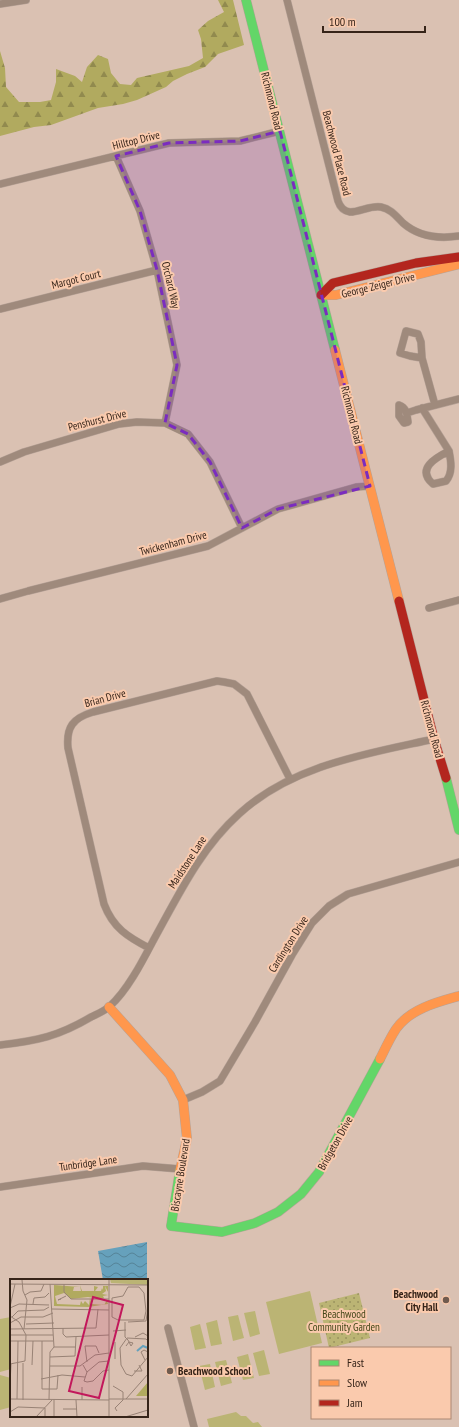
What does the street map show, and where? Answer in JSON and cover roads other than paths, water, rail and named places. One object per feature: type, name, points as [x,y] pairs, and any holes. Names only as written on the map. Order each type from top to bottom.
[{"type":"street","points":[[0,4],[26,0]]},
{"type":"street","name":"Richmond Road","points":[[246,0],[434,739],[455,799],[459,830]]},
{"type":"street","name":"Beachwood Place Road","points":[[287,0],[337,198],[341,208],[346,212],[350,212],[380,207],[393,212],[410,228],[426,236],[443,238],[459,236]]},
{"type":"street","name":"Hilltop Drive","points":[[0,184],[169,143],[240,141],[280,131]]},
{"type":"street","name":"Orchard Way","points":[[116,156],[140,211],[157,270],[177,365],[165,423]]},
{"type":"street","name":"George Zeiger Drive","points":[[321,295],[334,283],[416,263],[459,257]]},
{"type":"street","name":"George Zeiger Drive","points":[[321,295],[336,295],[459,264]]},
{"type":"street","name":"Margot Court","points":[[0,309],[157,270]]},
{"type":"street","points":[[422,358],[435,405]]},
{"type":"street","points":[[407,413],[459,399]]},
{"type":"street","points":[[422,408],[449,451],[451,462],[450,476],[446,481],[433,484],[427,477],[426,470],[430,464],[449,451]]},
{"type":"street","name":"Penshurst Drive","points":[[0,462],[24,452],[119,424],[137,422],[165,423],[188,434],[210,462],[242,528]]},
{"type":"street","name":"Twickenham Drive","points":[[0,600],[28,591],[208,546],[278,509],[356,488],[370,486]]},
{"type":"street","points":[[430,608],[459,600]]},
{"type":"street","name":"Brian Drive","points":[[150,948],[120,930],[114,923],[104,904],[68,748],[68,731],[72,724],[85,715],[93,712],[217,682],[234,684],[248,694],[290,779]]},
{"type":"street","name":"Maidstone Lane","points":[[0,1046],[27,1042],[56,1035],[72,1029],[109,1007],[131,981],[188,876],[212,841],[240,813],[271,790],[290,779],[313,770],[434,739]]},
{"type":"street","name":"Cardington Drive","points":[[184,1100],[202,1092],[220,1081],[292,955],[312,923],[328,906],[348,894],[459,862]]},
{"type":"street","name":"Bridgeton Drive","points":[[171,1226],[222,1232],[255,1224],[278,1212],[301,1194],[318,1172],[397,1028],[406,1018],[416,1011],[459,996]]},
{"type":"street","name":"Biscayne Boulevard","points":[[109,1007],[170,1075],[184,1100],[187,1139],[180,1169],[171,1226]]},
{"type":"street","name":"Tunbridge Lane","points":[[0,1187],[143,1166],[180,1169]]},
{"type":"street","points":[[168,1328],[194,1427]]},
{"type":"water","points":[[147,1242],[147,1279],[103,1279],[98,1251]]},
{"type":"place","name":"Beachwood City Hall","points":[[446,1300]]},
{"type":"place","name":"Beachwood School","points":[[170,1371]]},
{"type":"park label","name":"Beachwood Community Garden","points":[[344,1320]]}]
